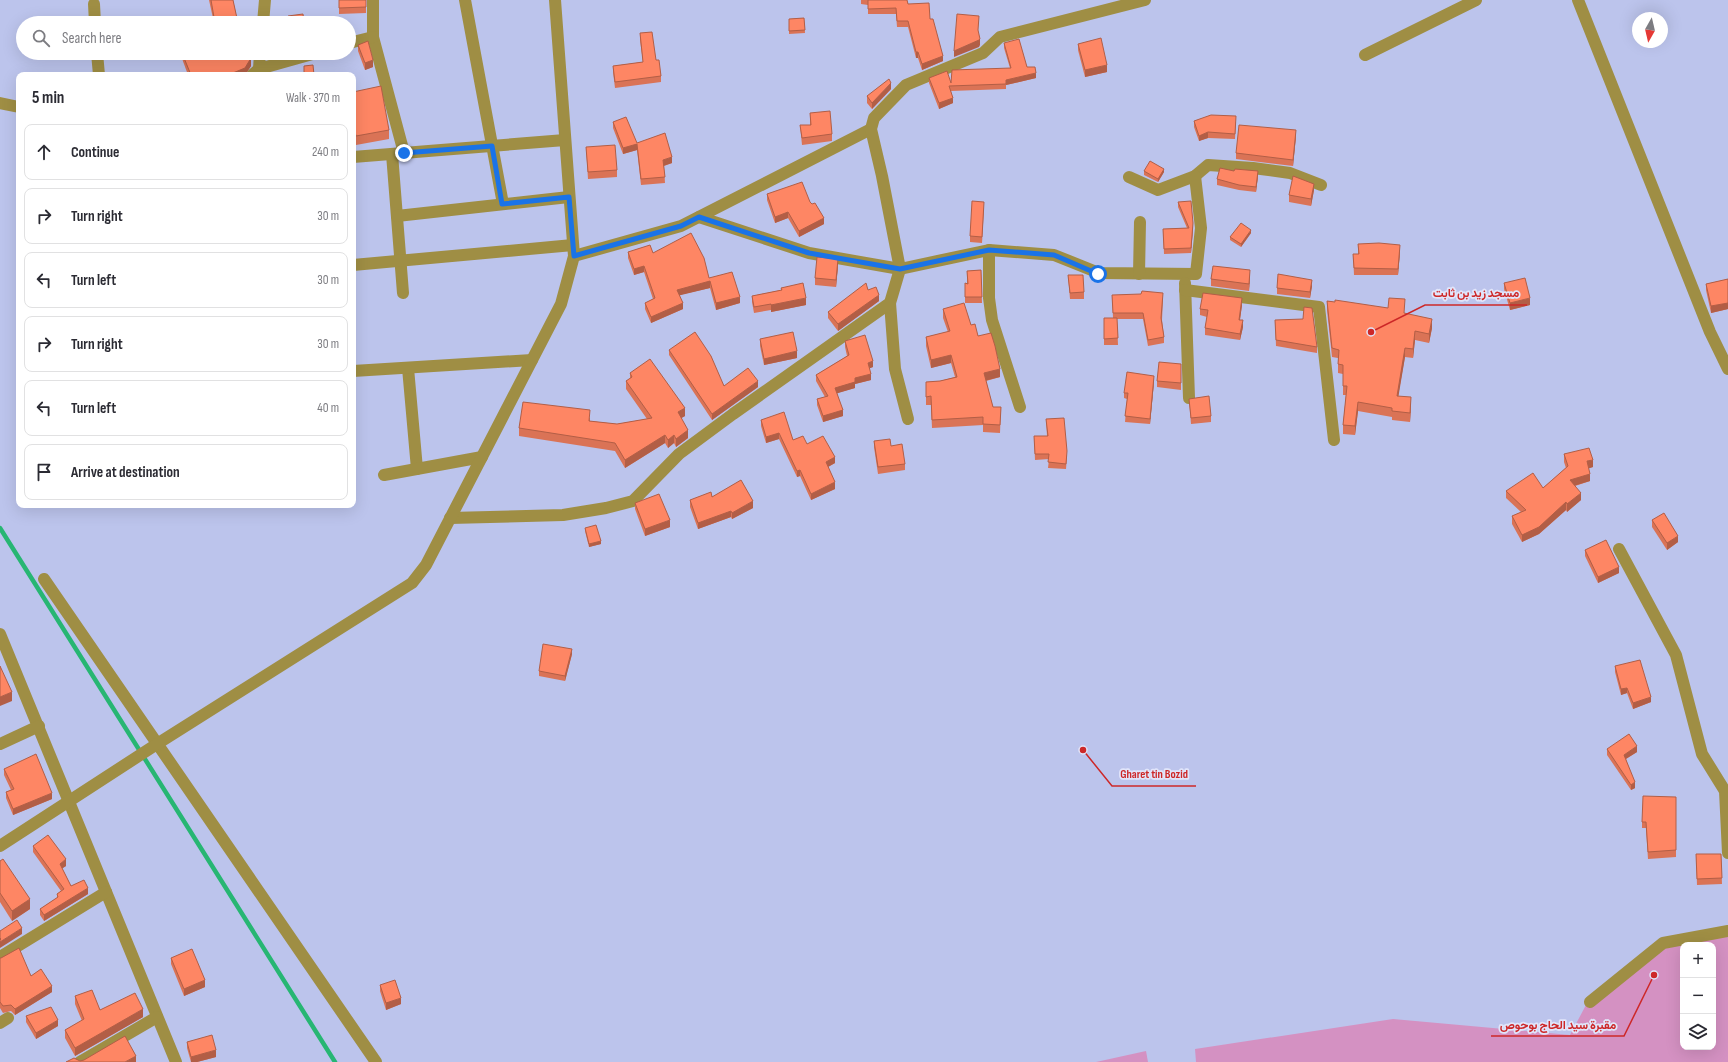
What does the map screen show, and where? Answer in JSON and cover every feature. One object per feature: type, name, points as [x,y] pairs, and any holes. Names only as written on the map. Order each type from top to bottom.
[{"type":"street","points":[[264,16],[265,0]]},
{"type":"street","points":[[373,0],[373,37],[404,153]]},
{"type":"street","points":[[465,0],[502,204]]},
{"type":"street","points":[[0,846],[157,744],[412,583],[426,565],[561,304],[573,250],[555,0]]},
{"type":"street","points":[[908,419],[896,370],[890,303],[900,269],[882,176],[871,129],[874,118],[906,85],[983,52],[1000,37],[1145,0]]},
{"type":"street","points":[[1365,55],[1476,0]]},
{"type":"street","points":[[1578,0],[1710,332],[1728,369]]},
{"type":"street","points":[[94,4],[95,16]]},
{"type":"street","points":[[356,42],[373,37]]},
{"type":"street","points":[[98,60],[99,72]]},
{"type":"street","points":[[259,60],[256,72],[294,60]]},
{"type":"street","points":[[0,103],[16,106]]},
{"type":"street","points":[[356,265],[573,250],[681,226],[871,129]]},
{"type":"street","points":[[356,157],[564,140]]},
{"type":"street","points":[[392,154],[403,293]]},
{"type":"street","points":[[1129,177],[1158,190],[1195,176],[1208,165],[1253,168],[1290,173],[1321,185]]},
{"type":"street","points":[[699,217],[809,253],[900,269],[989,250],[1054,255],[1098,274],[1196,274],[1200,228],[1195,176]]},
{"type":"street","points":[[397,216],[569,197]]},
{"type":"street","points":[[1139,274],[1140,222]]},
{"type":"street","points":[[989,250],[989,298],[992,320],[1020,406]]},
{"type":"street","points":[[1185,274],[1190,398]]},
{"type":"street","points":[[1185,290],[1319,307],[1334,440]]},
{"type":"street","points":[[450,518],[563,515],[606,508],[633,501],[679,454],[890,303]]},
{"type":"street","points":[[356,371],[532,360]]},
{"type":"street","points":[[408,368],[417,469]]},
{"type":"street","points":[[384,475],[482,457]]},
{"type":"street","points":[[1619,549],[1676,655],[1702,754],[1725,791],[1728,853]]},
{"type":"street","points":[[44,579],[376,1062]]},
{"type":"street","points":[[0,634],[176,1062]]},
{"type":"street","points":[[0,744],[39,726]]},
{"type":"street","points":[[0,957],[106,892]]},
{"type":"street","points":[[1590,1002],[1663,943],[1728,931]]},
{"type":"street","points":[[80,1062],[157,1017]]},
{"type":"shaded area","points":[[1728,932],[1728,1062],[1196,1062],[1195,1049],[1393,1019],[1570,1035],[1586,1005],[1676,937]]},
{"type":"shaded area","points":[[1146,1051],[1148,1062],[1096,1062]]},
{"type":"building","points":[[211,0],[233,0],[236,16],[214,16]]},
{"type":"building","points":[[339,0],[366,0],[366,7],[339,8]]},
{"type":"building","points":[[868,0],[907,0],[908,4],[929,3],[930,19],[933,19],[943,56],[922,64],[918,52],[916,52],[908,21],[897,21],[896,8],[868,9]]},
{"type":"building","points":[[303,14],[303,16],[288,16]]},
{"type":"building","points":[[957,14],[979,16],[978,30],[980,39],[954,51]]},
{"type":"building","points":[[804,18],[805,30],[789,31],[789,19]]},
{"type":"building","points":[[652,32],[656,60],[659,60],[661,76],[615,82],[613,66],[643,62],[640,33]]},
{"type":"building","points":[[1101,38],[1107,65],[1085,70],[1078,44]]},
{"type":"building","points":[[1019,39],[1027,67],[1035,67],[1036,73],[1006,80],[1006,84],[949,86],[953,98],[939,103],[929,78],[947,71],[951,83],[952,70],[1011,68],[1004,43]]},
{"type":"building","points":[[368,41],[373,60],[365,63],[358,45]]},
{"type":"building","points":[[185,60],[250,60],[245,68],[235,72],[190,72]]},
{"type":"building","points":[[313,65],[314,72],[304,72],[304,66]]},
{"type":"building","points":[[889,79],[891,83],[872,103],[867,96]]},
{"type":"building","points":[[381,86],[389,130],[356,136],[356,91]]},
{"type":"building","points":[[830,111],[832,134],[802,138],[800,125],[811,125],[810,113]]},
{"type":"building","points":[[1211,115],[1236,116],[1235,134],[1208,132],[1199,136],[1194,121]]},
{"type":"building","points":[[626,117],[637,143],[665,133],[672,157],[663,160],[665,177],[641,179],[637,144],[623,148],[613,122]]},
{"type":"building","points":[[1239,125],[1296,130],[1293,160],[1236,153]]},
{"type":"building","points":[[615,145],[617,170],[588,172],[586,147]]},
{"type":"building","points":[[1150,161],[1164,169],[1158,179],[1144,171]]},
{"type":"building","points":[[1220,168],[1234,171],[1235,169],[1258,171],[1256,187],[1239,185],[1217,179]]},
{"type":"building","points":[[1293,176],[1314,184],[1311,199],[1289,195]]},
{"type":"building","points":[[802,182],[810,202],[812,204],[815,203],[824,218],[799,231],[788,212],[775,217],[767,194]]},
{"type":"building","points":[[972,201],[984,202],[982,237],[970,236]]},
{"type":"building","points":[[1191,201],[1193,223],[1191,248],[1164,249],[1163,229],[1189,228],[1178,202]]},
{"type":"building","points":[[1241,223],[1251,230],[1241,244],[1230,237]]},
{"type":"building","points":[[691,233],[704,258],[709,278],[732,272],[740,297],[716,303],[710,281],[677,290],[683,303],[651,317],[645,303],[655,298],[644,266],[634,269],[628,252],[650,245],[653,253]]},
{"type":"building","points":[[1379,243],[1400,245],[1398,269],[1354,268],[1353,254],[1359,254],[1358,244]]},
{"type":"building","points":[[817,257],[838,259],[836,280],[815,278]]},
{"type":"building","points":[[1213,266],[1250,270],[1249,284],[1211,279]]},
{"type":"building","points":[[981,270],[982,297],[965,297],[965,283],[968,284],[967,271]]},
{"type":"building","points":[[1278,274],[1312,280],[1310,292],[1277,288]]},
{"type":"building","points":[[1068,275],[1083,275],[1084,292],[1070,293]]},
{"type":"building","points":[[1525,278],[1530,298],[1510,303],[1504,283]]},
{"type":"building","points":[[1728,279],[1728,303],[1711,306],[1706,284]]},
{"type":"building","points":[[803,283],[806,298],[754,307],[752,296],[782,290],[781,288]]},
{"type":"building","points":[[866,283],[868,290],[876,287],[879,295],[838,324],[828,312]]},
{"type":"building","points":[[1142,291],[1163,293],[1161,318],[1164,337],[1148,340],[1143,313],[1113,313],[1112,295],[1141,294]]},
{"type":"building","points":[[1203,293],[1242,298],[1239,320],[1243,320],[1240,334],[1205,328],[1208,310],[1200,309]]},
{"type":"building","points":[[1389,298],[1405,299],[1404,313],[1432,319],[1429,334],[1415,331],[1413,349],[1405,348],[1397,396],[1411,397],[1410,413],[1392,411],[1392,408],[1358,402],[1355,426],[1343,425],[1347,386],[1343,386],[1343,365],[1338,364],[1339,350],[1332,348],[1327,301],[1335,302],[1335,300],[1388,308]]},
{"type":"building","points":[[964,303],[971,325],[975,324],[978,336],[991,333],[995,346],[1000,369],[984,373],[993,407],[1001,407],[1000,425],[983,424],[983,417],[932,420],[931,396],[926,397],[926,382],[940,381],[957,377],[951,355],[931,360],[926,337],[950,331],[943,309]]},
{"type":"building","points":[[1304,307],[1312,308],[1317,347],[1276,340],[1275,320],[1303,319]]},
{"type":"building","points":[[1104,318],[1117,318],[1118,338],[1104,339]]},
{"type":"building","points":[[695,332],[711,356],[724,386],[748,368],[758,381],[712,414],[669,350]]},
{"type":"building","points":[[793,332],[797,351],[764,359],[760,339]]},
{"type":"building","points":[[865,335],[873,361],[868,363],[871,374],[855,378],[855,382],[835,388],[843,410],[823,416],[817,399],[828,396],[816,375],[849,355],[845,341]]},
{"type":"building","points":[[650,359],[685,408],[678,412],[688,430],[676,439],[674,435],[668,440],[665,435],[625,460],[615,443],[519,428],[523,402],[590,410],[589,421],[617,424],[652,418],[626,381],[632,377],[630,373]]},
{"type":"building","points":[[1159,362],[1181,364],[1181,383],[1157,381]]},
{"type":"building","points":[[1127,372],[1154,376],[1150,419],[1125,416],[1128,393],[1124,393]]},
{"type":"building","points":[[1209,396],[1211,416],[1191,418],[1189,399]]},
{"type":"building","points":[[784,412],[793,440],[803,436],[807,444],[823,436],[835,457],[826,462],[835,482],[811,494],[800,470],[797,471],[779,433],[766,437],[761,420]]},
{"type":"building","points":[[1064,418],[1067,451],[1066,464],[1048,462],[1049,454],[1035,454],[1034,436],[1048,436],[1046,419]]},
{"type":"building","points":[[890,439],[891,446],[902,444],[905,464],[878,467],[874,441]]},
{"type":"building","points":[[1589,448],[1593,460],[1587,461],[1590,474],[1570,480],[1581,493],[1567,504],[1566,502],[1539,527],[1522,535],[1512,516],[1526,510],[1506,491],[1533,473],[1543,488],[1568,466],[1564,454]]},
{"type":"building","points":[[741,480],[753,501],[732,513],[731,511],[698,523],[690,500],[711,492],[712,497]]},
{"type":"building","points":[[659,494],[670,520],[645,529],[635,503]]},
{"type":"building","points":[[1664,513],[1678,536],[1667,543],[1652,520]]},
{"type":"building","points":[[596,525],[601,541],[589,544],[585,528]]},
{"type":"building","points":[[1606,540],[1619,567],[1598,577],[1585,550]]},
{"type":"building","points":[[543,644],[572,649],[565,676],[539,671]]},
{"type":"building","points":[[1640,660],[1651,697],[1633,703],[1627,688],[1621,689],[1615,666]]},
{"type":"building","points":[[0,666],[12,692],[0,697]]},
{"type":"building","points":[[1629,734],[1637,746],[1624,755],[1635,782],[1631,785],[1607,749]]},
{"type":"building","points":[[36,754],[52,793],[13,809],[6,792],[14,789],[4,769]]},
{"type":"building","points":[[1643,796],[1676,797],[1676,850],[1648,852],[1646,822],[1642,822]]},
{"type":"building","points":[[48,835],[66,859],[60,864],[71,886],[84,880],[88,888],[44,915],[40,909],[58,897],[57,894],[64,889],[33,846]]},
{"type":"building","points":[[1696,854],[1721,854],[1722,878],[1697,879]]},
{"type":"building","points":[[3,859],[30,899],[12,911],[0,893],[0,861]]},
{"type":"building","points":[[17,920],[22,928],[0,942],[0,931]]},
{"type":"building","points":[[19,948],[31,976],[41,969],[52,986],[15,1009],[11,1005],[3,1006],[0,1002],[0,958]]},
{"type":"building","points":[[192,949],[205,980],[184,989],[171,958]]},
{"type":"building","points":[[395,980],[401,998],[386,1003],[380,985]]},
{"type":"building","points":[[92,990],[100,1010],[135,993],[143,1009],[75,1048],[65,1030],[84,1019],[75,996]]},
{"type":"building","points":[[51,1007],[58,1020],[36,1033],[26,1016]]},
{"type":"building","points":[[212,1035],[216,1050],[191,1057],[187,1042]]},
{"type":"building","points":[[125,1036],[136,1056],[125,1062],[66,1062],[74,1058],[80,1061],[84,1060]]},
{"type":"waterway","points":[[0,528],[335,1062]]},
{"type":"place","name":"مسجد زيد بن ثابت","points":[[1371,332]]},
{"type":"place","name":"Gharet tin Bozid","points":[[1083,750]]},
{"type":"place","name":"مقبرة سيد الحاج بوحوص","points":[[1654,975]]},
{"type":"route","points":[[404,153],[492,146],[502,204],[569,197],[574,256],[681,226],[699,217],[809,253],[900,269],[989,250],[1054,255],[1098,274]]}]
